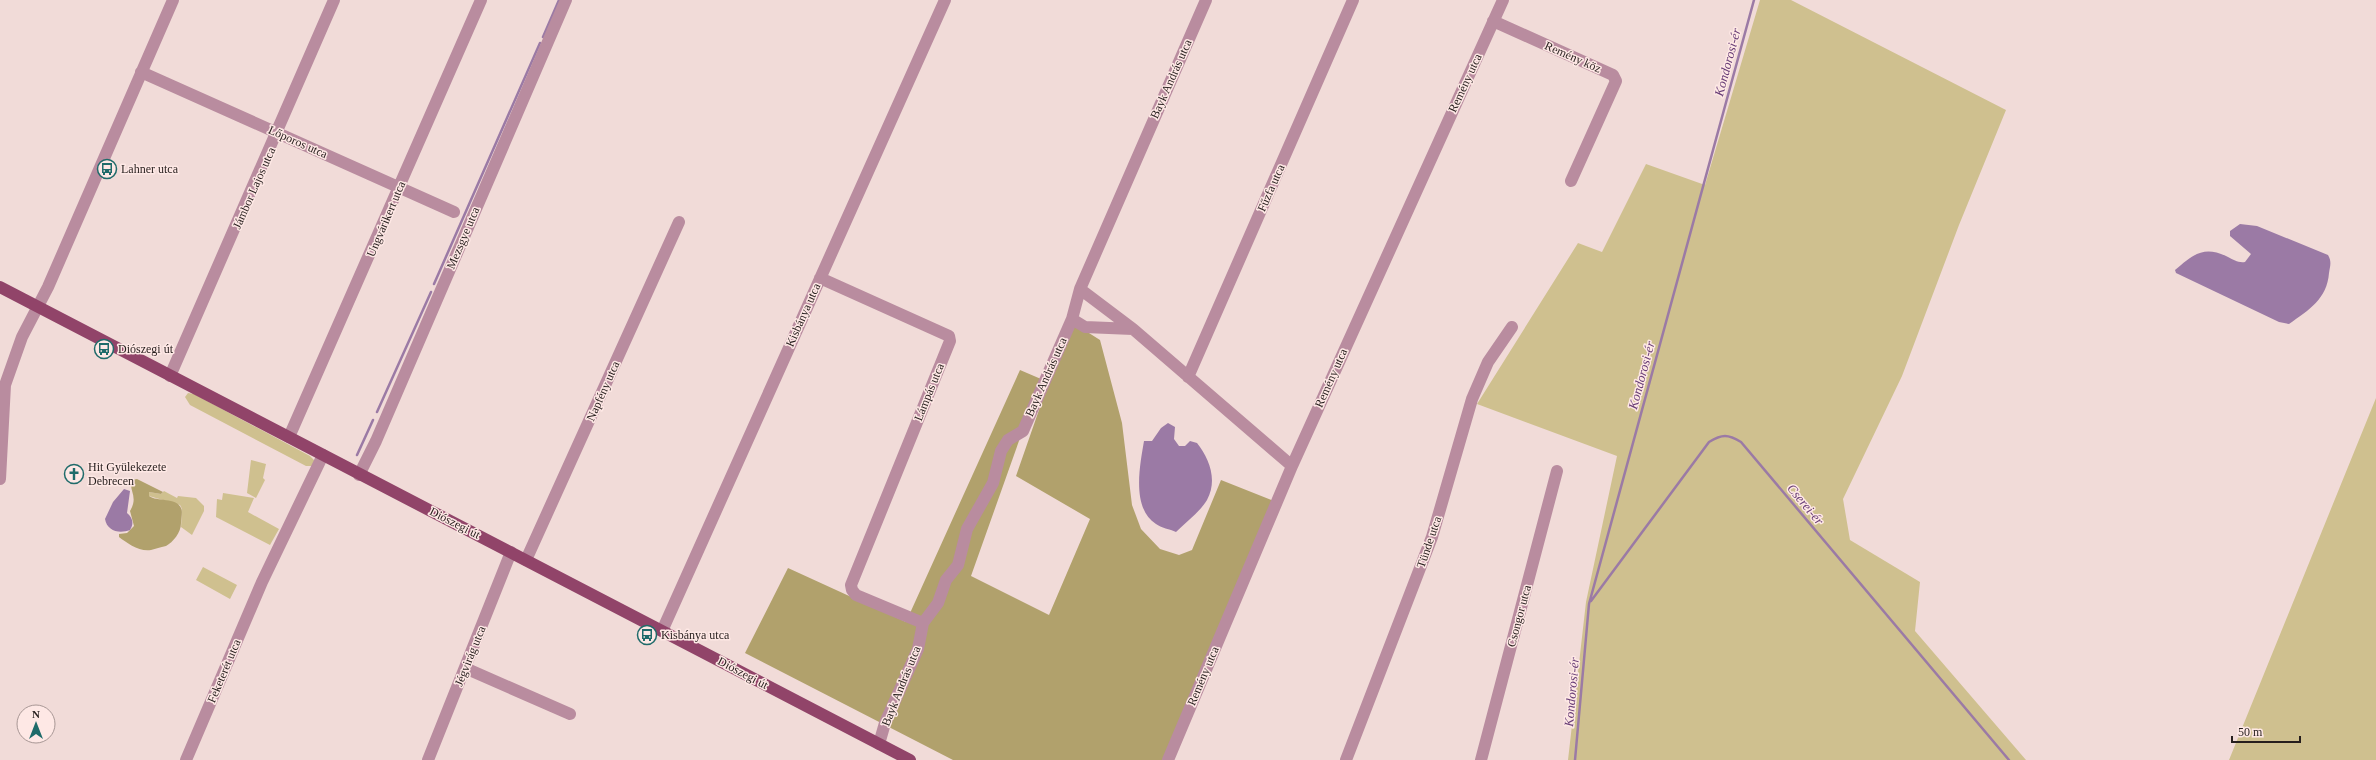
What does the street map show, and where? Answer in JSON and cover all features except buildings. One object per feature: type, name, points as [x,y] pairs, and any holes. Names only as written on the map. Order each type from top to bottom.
[{"type":"main road","name":"Diószegi út","points":[[0,287],[910,760]]},
{"type":"street","points":[[0,479],[5,385],[22,337],[38,307],[173,0]]},
{"type":"street","name":"Jámbor Lajos utca","points":[[170,376],[334,0]]},
{"type":"street","name":"Ungvárikert utca","points":[[289,437],[480,0]]},
{"type":"street","name":"Mezsgye utca","points":[[359,474],[376,441],[566,0]]},
{"type":"street","name":"Kisbánya utca","points":[[662,631],[945,0]]},
{"type":"street","name":"Bayk András utca","points":[[879,744],[885,723],[918,650],[923,623],[938,603],[946,580],[958,565],[967,528],[993,483],[1001,451],[1008,440],[1023,431],[1072,319],[1080,289],[1206,0]]},
{"type":"street","name":"Fűzfa utca","points":[[1188,377],[1353,0]]},
{"type":"street","name":"Remény utca","points":[[1168,760],[1292,466],[1503,0]]},
{"type":"street","name":"Remény köz","points":[[1493,21],[1613,75],[1616,81],[1571,181]]},
{"type":"street","name":"Lőporos utca","points":[[141,72],[454,212]]},
{"type":"street","name":"Napfény utca","points":[[526,560],[679,222]]},
{"type":"street","name":"Lámpás utca","points":[[820,278],[949,336],[950,341],[852,579],[852,590],[856,595],[923,623]]},
{"type":"street","points":[[1080,289],[1133,329],[1292,466]]},
{"type":"street","points":[[1072,319],[1085,326],[1133,329]]},
{"type":"street","name":"Tünde utca","points":[[1346,760],[1432,537],[1472,399],[1488,362],[1512,327]]},
{"type":"street","name":"Feketerét utca","points":[[186,760],[262,582],[323,455]]},
{"type":"street","name":"Csongor utca","points":[[1481,760],[1557,471]]},
{"type":"street","name":"Jégvirág utca","points":[[428,760],[511,552]]},
{"type":"street","points":[[465,668],[570,714]]},
{"type":"shaded area","points":[[1760,0],[1791,0],[2006,110],[1959,225],[1902,376],[1843,499],[1850,540],[1920,582],[1915,631],[2026,760],[1568,760],[1586,602],[1617,456],[1477,404],[1578,243],[1602,252],[1646,164],[1705,185]]},
{"type":"shaded area","points":[[2240,224],[2257,226],[2328,255],[2329,257],[2330,264],[2328,282],[2321,297],[2310,309],[2289,324],[2279,322],[2176,273],[2175,270],[2188,260],[2200,253],[2206,252],[2220,253],[2236,261],[2245,262],[2251,254],[2230,236],[2230,231]]},
{"type":"shaded area","points":[[1070,321],[1100,340],[1122,423],[1132,505],[1141,529],[1160,549],[1179,555],[1192,550],[1221,480],[1274,501],[1164,760],[953,760],[745,653],[788,568],[906,622],[1020,370],[1041,379],[971,576],[1049,615],[1090,519],[1016,476]]},
{"type":"shaded area","points":[[188,393],[194,394],[310,456],[315,461],[313,466],[306,466],[190,405],[185,397]]},
{"type":"shaded area","points":[[2376,398],[2376,760],[2229,760]]},
{"type":"shaded area","points":[[1168,423],[1175,427],[1174,439],[1179,446],[1185,446],[1190,441],[1197,443],[1205,455],[1212,477],[1212,485],[1207,500],[1197,513],[1176,532],[1156,524],[1148,517],[1143,508],[1139,486],[1139,474],[1144,441],[1152,441],[1161,428]]},
{"type":"shaded area","points":[[251,460],[266,464],[263,478],[265,480],[256,498],[247,493]]},
{"type":"shaded area","points":[[137,479],[163,492],[161,494],[149,492],[149,496],[152,498],[175,502],[181,508],[182,515],[180,530],[174,540],[166,546],[151,550],[142,550],[119,537],[119,534],[127,533],[134,526],[130,511],[134,501],[131,484],[132,480]]},
{"type":"shaded area","points":[[124,489],[130,491],[127,513],[132,519],[132,523],[130,530],[122,532],[111,529],[106,523],[105,519],[113,502]]},
{"type":"shaded area","points":[[164,491],[177,498],[178,496],[196,498],[204,506],[204,511],[192,535],[181,527],[182,509],[180,505],[149,496],[149,492],[161,494]]},
{"type":"shaded area","points":[[223,493],[254,498],[248,512],[279,529],[270,545],[216,517],[217,499],[222,500]]},
{"type":"shaded area","points":[[203,567],[237,585],[230,599],[196,580]]},
{"type":"waterway","points":[[543,37],[559,0]]},
{"type":"waterway","name":"Kondorosi-ér","points":[[1575,760],[1589,604],[1754,0]]},
{"type":"waterway","points":[[434,284],[540,43]]},
{"type":"waterway","points":[[377,412],[431,292]]},
{"type":"waterway","points":[[357,455],[373,420]]},
{"type":"waterway","name":"Cserei-ér","points":[[1591,601],[1709,442],[1721,436],[1729,436],[1741,442],[2009,760]]},
{"type":"place","name":"Lahner utca","points":[[107,169]]},
{"type":"place","name":"Diószegi út","points":[[104,349]]},
{"type":"place","name":"Hit Gyülekezete Debrecen","points":[[74,474]]},
{"type":"place","name":"Kisbánya utca","points":[[647,635]]}]
